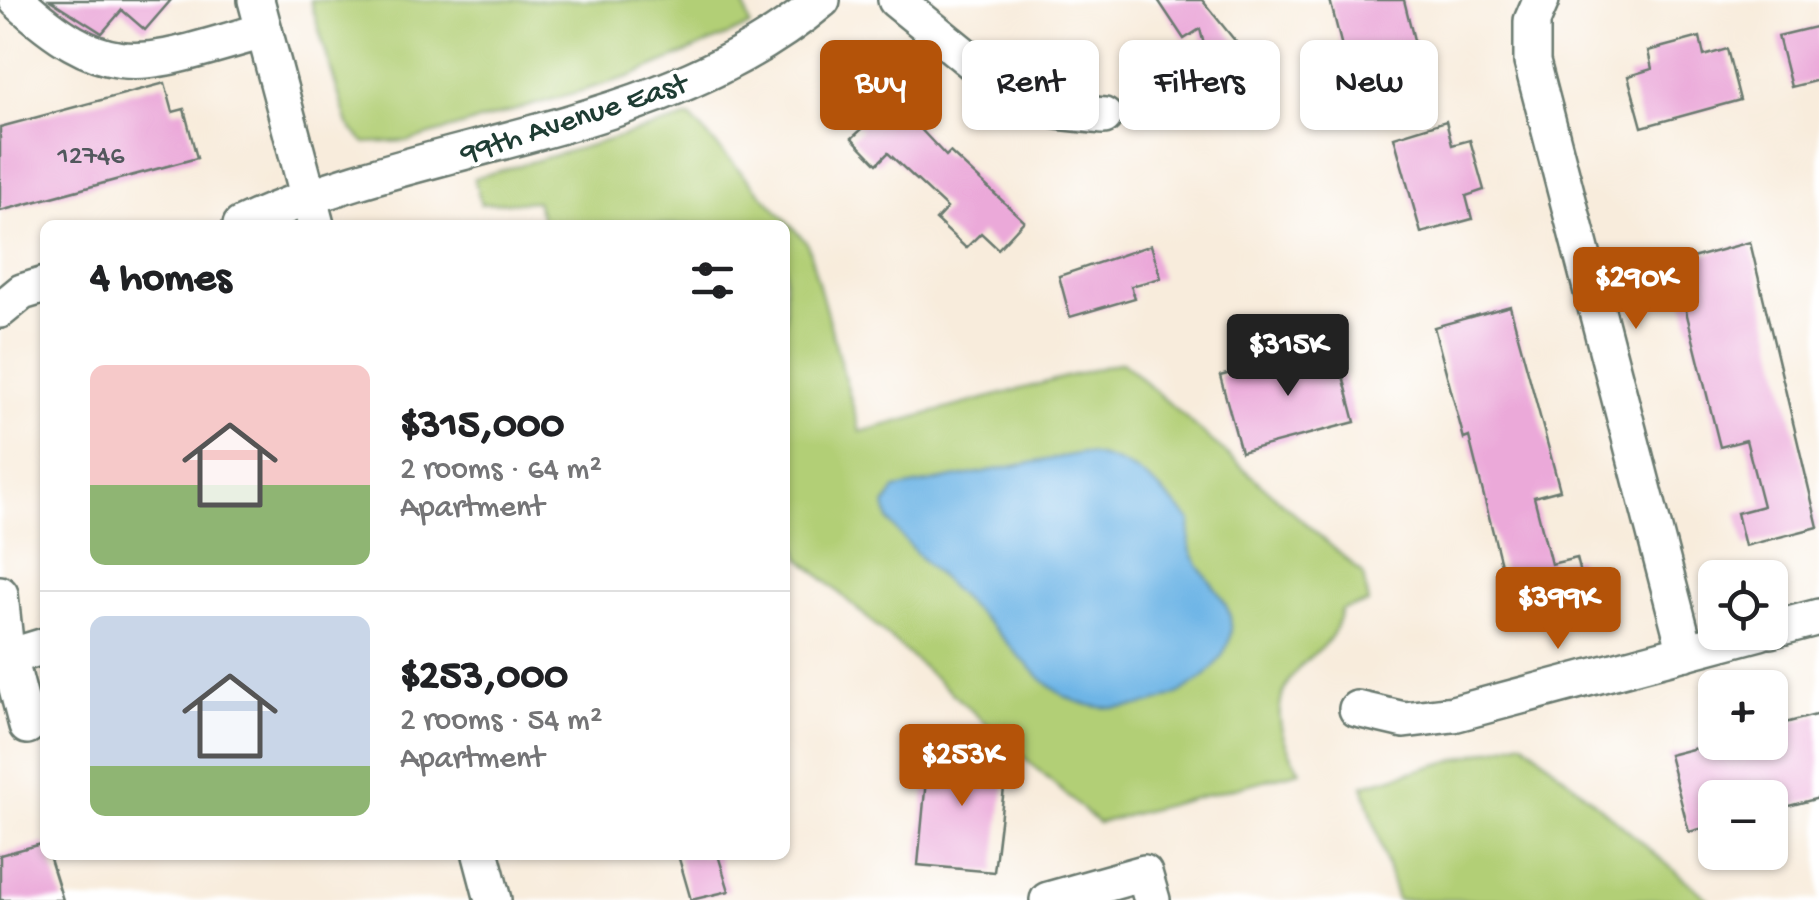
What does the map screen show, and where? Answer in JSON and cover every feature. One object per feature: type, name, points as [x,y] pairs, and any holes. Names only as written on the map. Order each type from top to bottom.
[{"type":"street","points":[[17,0],[90,63],[101,58],[139,61],[260,16],[312,209]]},
{"type":"street","name":"99th Avenue East","points":[[263,220],[312,209],[674,88],[749,52],[822,0]]},
{"type":"street","points":[[896,0],[1013,95],[1057,111],[1104,116]]},
{"type":"street","points":[[1539,5],[1532,62],[1686,652]]},
{"type":"street","points":[[0,310],[22,292],[40,287]]},
{"type":"street","points":[[0,594],[24,727]]},
{"type":"street","points":[[1788,625],[1819,617]]},
{"type":"street","points":[[9,657],[40,648]]},
{"type":"street","points":[[1356,709],[1404,720],[1453,714],[1698,649]]},
{"type":"street","points":[[483,860],[493,900]]},
{"type":"street","points":[[1048,900],[1144,873],[1152,900]]},
{"type":"green space","points":[[310,0],[743,0],[750,26],[629,77],[410,141],[365,143],[348,125]]},
{"type":"green space","points":[[690,117],[786,220],[542,220],[536,201],[481,204],[474,178]]},
{"type":"green space","points":[[790,225],[807,243],[860,432],[1122,362],[1363,574],[1368,603],[1341,610],[1329,640],[1297,670],[1282,695],[1283,734],[1300,771],[1098,823],[800,558],[790,521]]},
{"type":"green space","points":[[1523,741],[1709,900],[1397,900],[1363,785]]},
{"type":"water","points":[[1082,453],[1116,461],[1143,476],[1191,521],[1191,551],[1227,606],[1231,631],[1214,666],[1196,683],[1150,704],[1099,707],[1075,701],[1055,690],[925,562],[889,521],[885,505],[895,489]]},
{"type":"building","points":[[50,0],[171,0],[145,30],[122,10],[102,33]]},
{"type":"building","points":[[1158,0],[1202,0],[1234,40],[1203,40],[1200,29],[1184,39]]},
{"type":"building","points":[[1330,0],[1404,0],[1414,40],[1340,40]]},
{"type":"building","points":[[1819,26],[1819,80],[1791,87],[1778,36]]},
{"type":"building","points":[[1700,37],[1704,56],[1727,49],[1740,100],[1642,127],[1628,76],[1652,69],[1648,51]]},
{"type":"building","points":[[165,83],[173,112],[184,109],[197,158],[0,211],[0,127]]},
{"type":"building","points":[[1446,121],[1452,145],[1470,140],[1484,190],[1466,196],[1472,219],[1421,233],[1394,137],[1417,130],[1438,130],[1438,123]]},
{"type":"building","points":[[861,130],[922,130],[946,156],[950,152],[1024,221],[998,249],[981,233],[966,248],[936,220],[947,208],[888,153],[877,164],[852,138]]},
{"type":"building","points":[[1750,242],[1818,527],[1745,546],[1737,513],[1763,506],[1746,440],[1720,447],[1674,263]]},
{"type":"building","points":[[1151,245],[1161,278],[1131,286],[1135,298],[1070,317],[1059,276]]},
{"type":"building","points":[[1510,306],[1560,490],[1534,497],[1551,564],[1577,558],[1585,590],[1512,608],[1469,437],[1464,439],[1434,327]]},
{"type":"building","points":[[1335,345],[1355,422],[1241,452],[1220,376]]},
{"type":"building","points":[[1819,714],[1819,798],[1788,806],[1788,780],[1698,780],[1698,830],[1689,832],[1669,755],[1698,748],[1698,760],[1788,760],[1788,722]]},
{"type":"building","points":[[929,747],[1008,755],[994,872],[918,865]]},
{"type":"building","points":[[40,844],[40,860],[50,860],[63,900],[0,900],[0,855]]},
{"type":"building","points":[[679,860],[720,860],[729,891],[691,900]]}]
